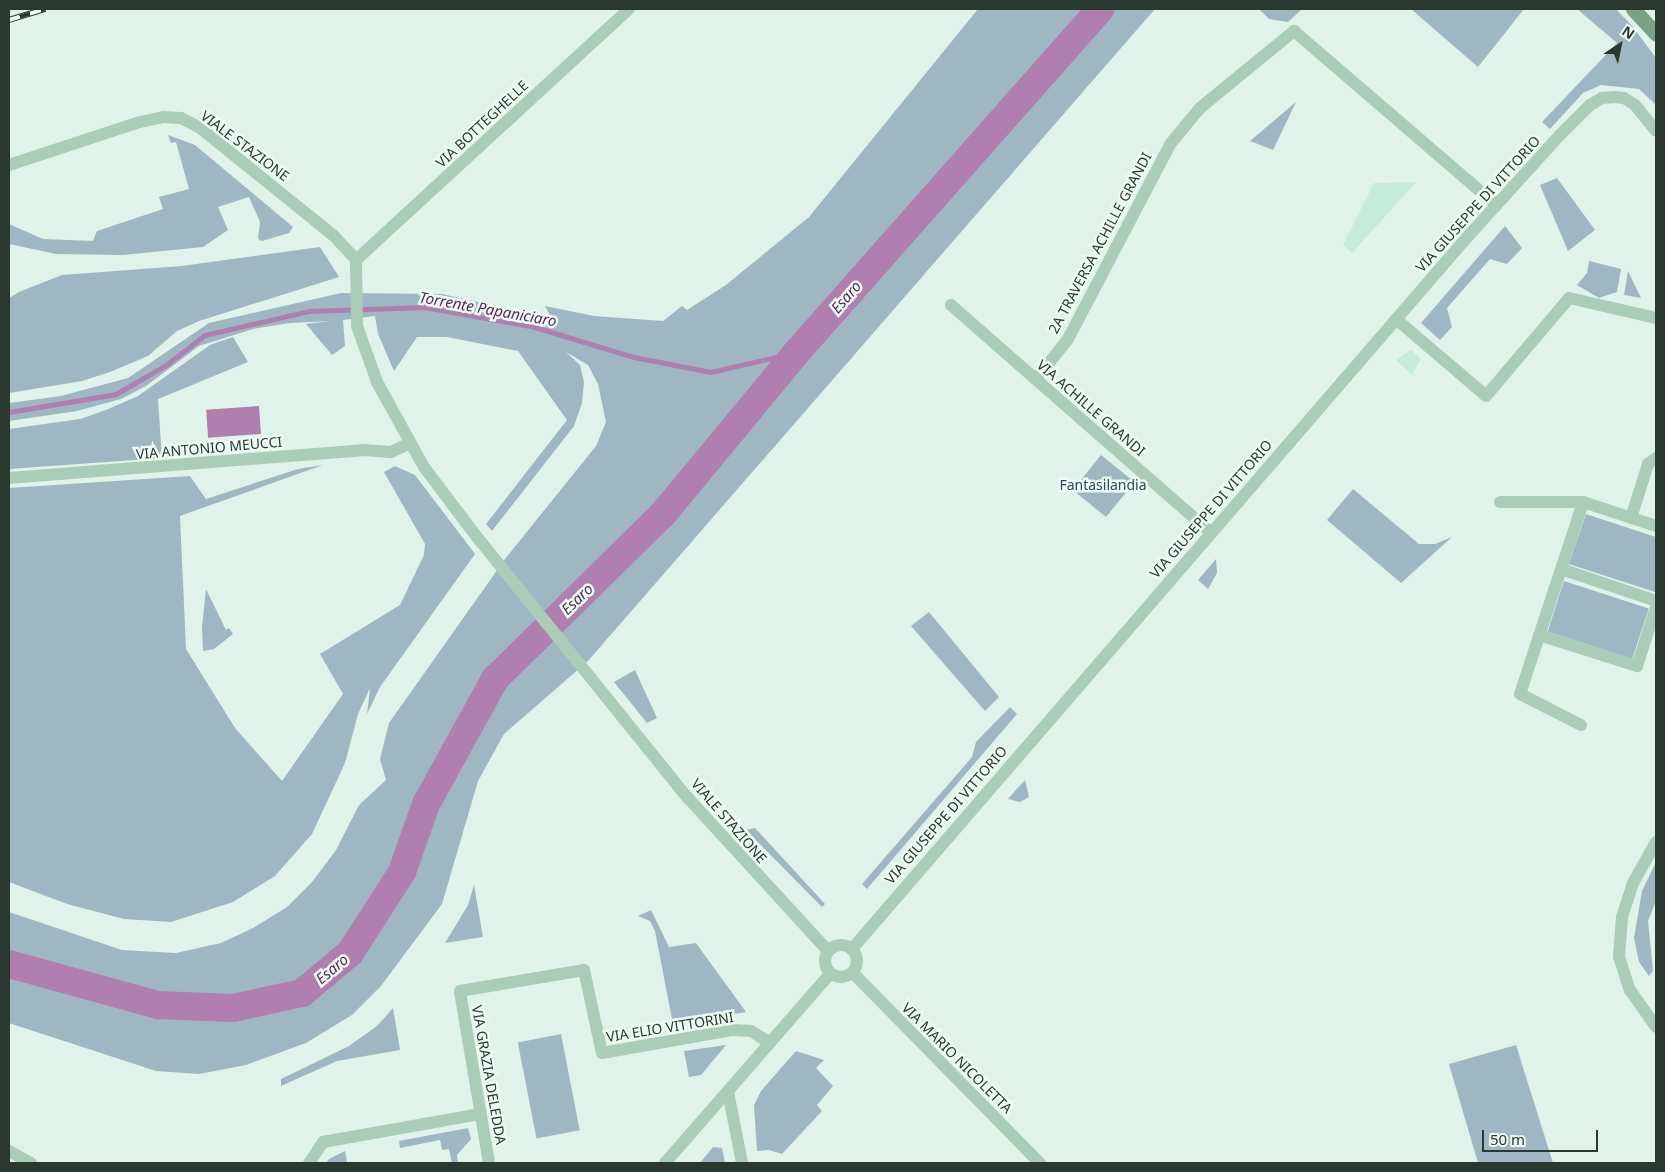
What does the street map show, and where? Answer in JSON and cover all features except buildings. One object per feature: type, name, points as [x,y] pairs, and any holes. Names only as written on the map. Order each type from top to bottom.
[{"type":"main road","points":[[1633,9],[1656,34]]},
{"type":"street","name":"VIA BOTTEGHELLE","points":[[356,260],[629,9]]},
{"type":"street","name":"2A TRAVERSA ACHILLE GRANDI","points":[[1036,380],[1068,339],[1170,143],[1200,108],[1294,31],[1496,206]]},
{"type":"street","name":"VIA GIUSEPPE DI VITTORIO","points":[[852,949],[1396,319],[1560,135],[1602,98],[1624,98],[1635,105],[1656,131]]},
{"type":"street","name":"VIALE STAZIONE","points":[[9,165],[146,121],[181,118],[199,127],[333,235],[356,260]]},
{"type":"street","points":[[356,260],[357,326],[376,382],[410,443]]},
{"type":"street","points":[[1396,319],[1486,396],[1569,298],[1656,318]]},
{"type":"street","name":"VIA ACHILLE GRANDI","points":[[951,305],[1211,533]]},
{"type":"street","name":"VIALE STAZIONE","points":[[410,443],[473,532],[613,705],[722,837],[828,951]]},
{"type":"street","name":"VIA ANTONIO MEUCCI","points":[[9,478],[364,450],[391,452],[410,443]]},
{"type":"street","points":[[1631,518],[1648,464],[1656,458]]},
{"type":"street","points":[[1500,502],[1583,502],[1656,526]]},
{"type":"street","points":[[1581,725],[1520,694],[1583,502]]},
{"type":"street","points":[[1561,569],[1656,601]]},
{"type":"street","points":[[1539,635],[1637,666],[1656,607]]},
{"type":"street","points":[[1656,842],[1634,883],[1622,917],[1619,957],[1630,990],[1656,1027]]},
{"type":"street","points":[[837,945],[852,949],[857,958],[853,973],[844,978],[830,974],[824,960],[828,951],[837,945]]},
{"type":"street","name":"VIA ELIO VITTORINI","points":[[460,991],[584,970],[602,1052],[733,1030],[751,1032],[770,1042]]},
{"type":"street","name":"VIA MARIO NICOLETTA","points":[[853,973],[1040,1163]]},
{"type":"street","points":[[665,1163],[830,974]]},
{"type":"street","name":"VIA GRAZIA DELEDDA","points":[[460,991],[489,1163]]},
{"type":"street","points":[[728,1092],[742,1163]]},
{"type":"street","points":[[309,1163],[322,1142],[480,1114]]},
{"type":"street","points":[[9,1151],[31,1163]]},
{"type":"green space","points":[[978,9],[1155,9],[588,661],[504,734],[478,781],[442,904],[381,986],[352,1015],[306,1043],[246,1065],[199,1074],[156,1071],[9,1023],[9,912],[122,950],[176,953],[221,943],[253,928],[287,907],[312,882],[336,850],[359,805],[386,780],[380,759],[389,723],[505,559],[596,446],[606,422],[598,384],[588,365],[566,352],[580,365],[584,382],[582,403],[574,426],[492,531],[486,524],[567,420],[518,351],[447,337],[417,337],[394,371],[378,334],[375,316],[343,320],[345,346],[332,355],[306,324],[330,321],[290,323],[253,329],[199,346],[146,386],[121,399],[77,411],[9,421],[9,403],[61,396],[128,378],[209,323],[341,293],[442,294],[552,319],[545,306],[594,316],[663,321],[682,306],[687,310],[726,285],[809,217]]},
{"type":"green space","points":[[1259,9],[1302,9],[1288,22],[1269,19]]},
{"type":"green space","points":[[1411,9],[1524,9],[1478,67]]},
{"type":"green space","points":[[1577,9],[1616,9],[1633,27],[1656,58],[1656,105],[1639,89],[1601,85],[1583,93],[1550,129],[1542,122],[1617,43]]},
{"type":"green space","points":[[1296,102],[1273,150],[1250,141]]},
{"type":"green space","points":[[168,135],[195,145],[293,227],[289,233],[262,241],[258,239],[260,222],[249,197],[218,207],[228,230],[203,247],[123,255],[56,254],[9,244],[9,224],[43,239],[93,241],[97,231],[163,209],[159,197],[189,189],[176,142],[171,143]]},
{"type":"green space","points":[[1557,178],[1595,230],[1568,251],[1540,185]]},
{"type":"green space","points":[[1505,226],[1522,248],[1507,264],[1490,259],[1447,308],[1452,327],[1440,340],[1421,323]]},
{"type":"green space","points":[[320,247],[339,277],[199,321],[177,331],[148,356],[110,372],[82,381],[9,393],[9,298],[19,292],[62,275],[182,266]]},
{"type":"green space","points":[[1589,261],[1621,269],[1617,292],[1599,298],[1577,285],[1587,273]]},
{"type":"green space","points":[[1628,271],[1641,298],[1624,295]]},
{"type":"green space","points":[[233,337],[248,362],[158,399],[162,458],[9,469],[9,429],[80,419],[106,410],[138,396],[210,345]]},
{"type":"green space","name":"Fantasilandia","points":[[1101,455],[1134,482],[1106,517],[1073,490]]},
{"type":"green space","points":[[323,465],[180,516],[186,649],[235,728],[282,781],[343,694],[320,654],[400,605],[424,555],[425,544],[384,472],[395,466],[415,475],[475,554],[380,687],[367,714],[370,688],[358,714],[345,763],[312,834],[275,876],[233,902],[171,922],[124,919],[67,904],[9,882],[9,488],[190,476],[206,499],[298,469]]},
{"type":"green space","points":[[1353,489],[1419,544],[1435,544],[1452,537],[1401,583],[1327,520]]},
{"type":"green space","points":[[1586,514],[1656,537],[1655,592],[1569,564]]},
{"type":"green space","points":[[1216,559],[1217,573],[1208,589],[1198,580]]},
{"type":"green space","points":[[1564,581],[1649,609],[1632,659],[1548,631]]},
{"type":"green space","points":[[206,589],[226,630],[229,628],[233,634],[214,649],[203,651],[202,627]]},
{"type":"green space","points":[[929,612],[999,697],[985,711],[911,626]]},
{"type":"green space","points":[[635,670],[657,718],[647,723],[614,682]]},
{"type":"green space","points":[[1010,707],[1017,714],[867,889],[862,884],[972,757],[976,742]]},
{"type":"green space","points":[[1025,780],[1029,797],[1020,802],[1008,799]]},
{"type":"green space","points":[[755,828],[825,904],[822,907],[746,830]]},
{"type":"green space","points":[[1656,862],[1656,901],[1648,921],[1653,971],[1649,976],[1639,962],[1634,938],[1642,891]]},
{"type":"green space","points":[[474,885],[483,937],[445,943],[468,905]]},
{"type":"green space","points":[[651,910],[669,947],[696,943],[746,1012],[673,1024],[655,931],[650,921],[638,916]]},
{"type":"green space","points":[[393,1008],[400,1050],[337,1061],[281,1086],[281,1079],[349,1046],[377,1026]]},
{"type":"green space","points":[[561,1034],[580,1130],[537,1139],[518,1042]]},
{"type":"green space","points":[[726,1045],[701,1075],[689,1077],[684,1051]]},
{"type":"green space","points":[[1516,1045],[1553,1163],[1478,1163],[1449,1064]]},
{"type":"green space","points":[[796,1051],[824,1060],[816,1068],[833,1086],[817,1105],[822,1111],[782,1154],[769,1150],[757,1151],[754,1105],[761,1091]]},
{"type":"green space","points":[[468,1128],[471,1139],[457,1155],[458,1163],[452,1163],[449,1149],[442,1150],[440,1140],[400,1148],[399,1141]]},
{"type":"green space","points":[[713,1147],[722,1148],[725,1163],[700,1163]]},
{"type":"green space","points":[[345,1151],[347,1163],[326,1163],[329,1159]]},
{"type":"shaded area","points":[[1416,182],[1352,253],[1343,245],[1374,183]]},
{"type":"shaded area","points":[[1411,350],[1421,359],[1412,375],[1396,360]]},
{"type":"shaded area","points":[[259,406],[261,434],[208,438],[206,410]]},
{"type":"waterway","name":"Esaro","points":[[9,964],[158,1005],[233,1008],[302,993],[350,953],[402,872],[426,804],[495,679],[663,514],[797,352],[1100,9]]},
{"type":"waterway","name":"Torrente Papaniciaro","points":[[9,412],[116,394],[166,365],[205,335],[309,311],[425,307],[535,327],[634,357],[711,372],[797,352]]},
{"type":"railway","points":[[9,20],[45,9]]}]
